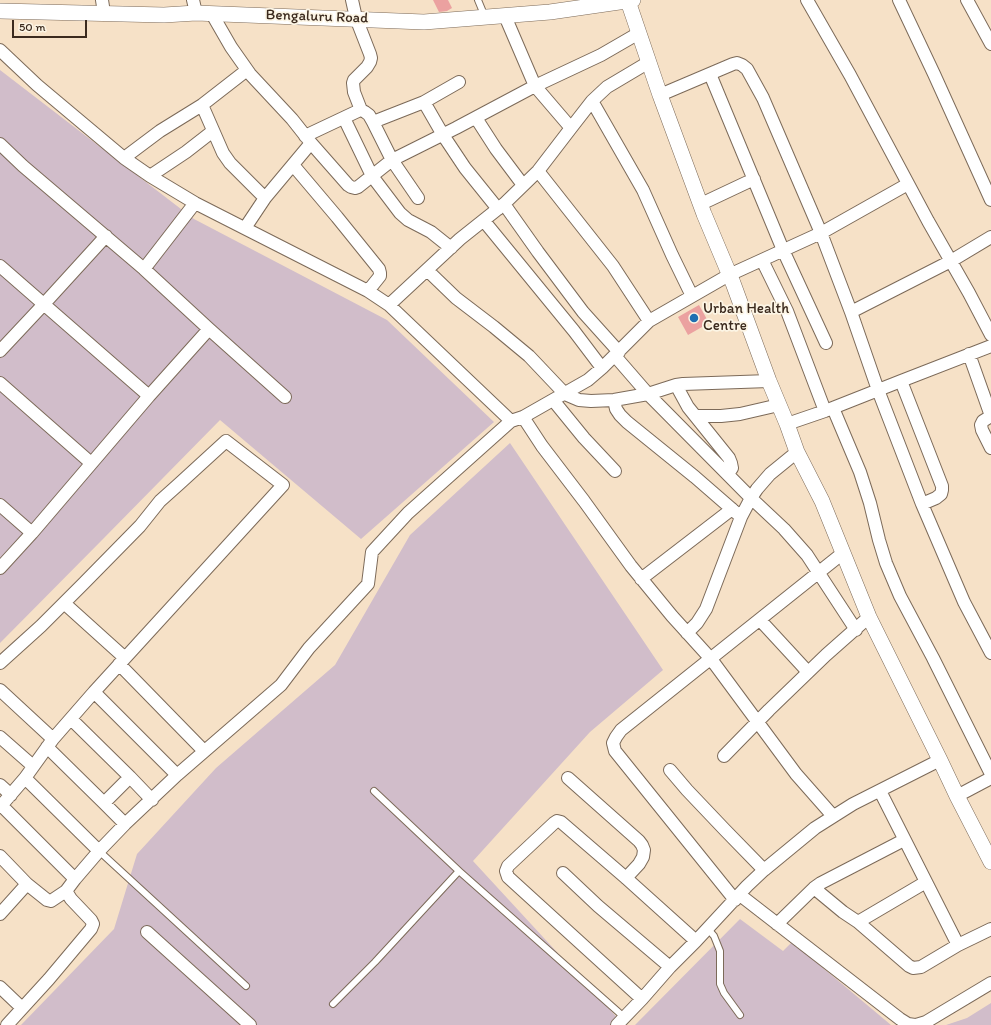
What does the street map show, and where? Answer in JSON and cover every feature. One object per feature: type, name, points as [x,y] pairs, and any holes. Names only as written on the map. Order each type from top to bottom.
[{"type":"street","points":[[352,0],[356,18],[371,58],[367,67],[354,80],[354,92],[361,110],[369,115],[392,160],[418,198]]},
{"type":"street","points":[[808,0],[991,335]]},
{"type":"street","points":[[899,0],[991,200]]},
{"type":"street","points":[[967,0],[991,44]]},
{"type":"street","points":[[630,1],[660,95],[797,452],[822,501],[869,618],[991,862]]},
{"type":"street","name":"Bengaluru Road","points":[[0,11],[103,7],[164,15],[194,6],[212,14],[356,18],[424,22],[550,12],[577,4],[630,1]]},
{"type":"street","points":[[212,14],[231,47],[247,70],[352,188],[358,187],[392,160],[476,118],[535,86],[601,55],[639,33]]},
{"type":"street","points":[[505,16],[535,86],[571,128]]},
{"type":"street","points":[[0,50],[37,85],[124,158],[150,176],[195,202],[368,292],[389,305],[511,421]]},
{"type":"street","points":[[389,305],[451,248],[501,207],[538,171],[592,102],[607,87],[649,62]]},
{"type":"street","points":[[660,95],[737,63],[747,69],[763,98],[821,233],[851,312],[878,390],[922,504],[964,602],[991,653]]},
{"type":"street","points":[[124,158],[160,131],[202,105],[247,70]]},
{"type":"street","points":[[710,74],[783,250],[826,343]]},
{"type":"street","points":[[373,122],[424,102],[459,82]]},
{"type":"street","points":[[424,102],[443,135],[465,168],[501,207],[538,252],[648,394],[751,498],[784,529],[807,555],[856,630]]},
{"type":"street","points":[[592,102],[643,190],[692,296]]},
{"type":"street","points":[[202,105],[223,153],[230,163],[265,198]]},
{"type":"street","points":[[245,228],[265,198],[293,165],[308,139],[361,110]]},
{"type":"street","points":[[344,118],[372,176],[400,213],[408,220],[432,232],[451,248]]},
{"type":"street","points":[[476,118],[496,149],[523,185]]},
{"type":"street","points":[[150,176],[186,152],[213,130]]},
{"type":"street","points":[[0,144],[23,166],[144,269],[285,396]]},
{"type":"street","points":[[293,165],[337,216],[379,269],[380,276],[368,292]]},
{"type":"street","points":[[538,171],[613,266],[649,321]]},
{"type":"street","points":[[701,204],[754,179]]},
{"type":"street","points":[[1,860],[44,898],[51,901],[66,891],[99,851],[125,824],[177,775],[281,685],[309,648],[368,584],[372,552],[408,514],[511,421],[523,417],[588,380],[617,354],[649,321],[729,274],[821,233],[908,184]]},
{"type":"street","points":[[144,269],[195,202]]},
{"type":"street","points":[[484,220],[602,368]]},
{"type":"street","points":[[0,351],[106,236]]},
{"type":"street","points":[[851,312],[950,261],[991,237]]},
{"type":"street","points":[[762,260],[787,311],[829,410],[860,472],[886,563],[900,596],[991,774]]},
{"type":"street","points":[[0,266],[149,396]]},
{"type":"street","points":[[427,270],[456,298],[529,356],[565,394],[579,400],[614,400],[648,394],[683,384],[769,381]]},
{"type":"street","points":[[0,568],[209,329]]},
{"type":"street","points":[[787,424],[829,410],[991,346]]},
{"type":"street","points":[[969,354],[991,416],[983,421],[981,425],[991,448]]},
{"type":"street","points":[[901,381],[942,490],[941,494],[936,498],[922,504]]},
{"type":"street","points":[[0,383],[91,463]]},
{"type":"street","points":[[676,385],[688,407],[729,458],[732,468],[728,474]]},
{"type":"street","points":[[553,400],[584,438],[615,471]]},
{"type":"street","points":[[614,400],[616,409],[627,422],[695,477],[736,513]]},
{"type":"street","points":[[696,416],[740,414],[779,405]]},
{"type":"street","points":[[523,417],[542,446],[630,566],[711,659],[796,774],[833,816]]},
{"type":"street","points":[[0,663],[64,604],[140,526],[160,501],[226,441],[283,485],[94,692],[50,743],[25,778],[1,806],[75,879]]},
{"type":"street","points":[[641,579],[736,513],[751,498],[770,474],[797,452]]},
{"type":"street","points":[[0,505],[32,533]]},
{"type":"street","points":[[687,633],[697,623],[706,609],[736,513]]},
{"type":"street","points":[[843,553],[622,730],[613,743],[615,751],[737,898],[777,924],[908,1024],[916,1025],[926,1022],[991,983]]},
{"type":"street","points":[[64,604],[122,661],[204,751]]},
{"type":"street","points":[[724,756],[808,672],[869,618]]},
{"type":"street","points":[[760,620],[808,672]]},
{"type":"street","points":[[0,690],[125,824]]},
{"type":"street","points":[[94,692],[177,775]]},
{"type":"street","points":[[71,719],[130,776],[152,800]]},
{"type":"street","points":[[0,737],[34,766]]},
{"type":"street","points":[[620,1021],[707,928],[764,870],[815,828],[833,816],[940,760]]},
{"type":"street","points":[[670,770],[692,796],[764,870]]},
{"type":"street","points":[[104,803],[130,776]]},
{"type":"street","points":[[25,778],[99,851]]},
{"type":"street","points":[[568,778],[642,845],[644,850],[643,857],[639,864],[626,878]]},
{"type":"street","points":[[957,796],[991,778]]},
{"type":"street","points":[[0,785],[11,795]]},
{"type":"street","points":[[880,791],[958,945]]},
{"type":"street","points":[[642,999],[508,877],[506,871],[508,866],[557,821],[562,822],[696,941]]},
{"type":"street","points":[[777,924],[821,883],[904,840]]},
{"type":"street","points":[[563,873],[598,906],[670,967]]},
{"type":"street","points":[[858,922],[926,882]]},
{"type":"street","points":[[0,914],[27,884]]},
{"type":"street","points":[[814,888],[843,912],[858,922],[913,968],[921,967],[958,945],[991,929]]},
{"type":"street","points":[[6,1025],[49,979],[91,929],[93,924],[91,920],[71,899],[66,891]]},
{"type":"street","points":[[147,932],[250,1025]]},
{"type":"street","points":[[0,987],[22,1008]]},
{"type":"lane","points":[[478,0],[485,17]]},
{"type":"lane","points":[[374,791],[620,1021]]},
{"type":"lane","points":[[99,851],[246,986]]},
{"type":"lane","points":[[333,1004],[375,962],[459,871]]},
{"type":"lane","points":[[707,928],[714,936],[720,951],[720,984],[724,993],[740,1015]]},
{"type":"shaded area","points":[[0,70],[194,219],[387,320],[494,422],[361,539],[220,420],[0,643]]},
{"type":"shaded area","points":[[510,443],[663,670],[590,732],[473,861],[624,1025],[21,1025],[114,929],[137,854],[216,768],[335,665],[410,535]]},
{"type":"shaded area","points":[[740,919],[783,951],[792,942],[891,1025],[635,1025]]},
{"type":"shaded area","points":[[991,1003],[991,1025],[946,1025],[967,1018]]},
{"type":"building","points":[[433,0],[448,0],[452,8],[447,11],[439,12]]},
{"type":"building","points":[[699,305],[709,323],[688,335],[678,317]]},
{"type":"place","name":"Urban Health Centre","points":[[694,318]]}]
